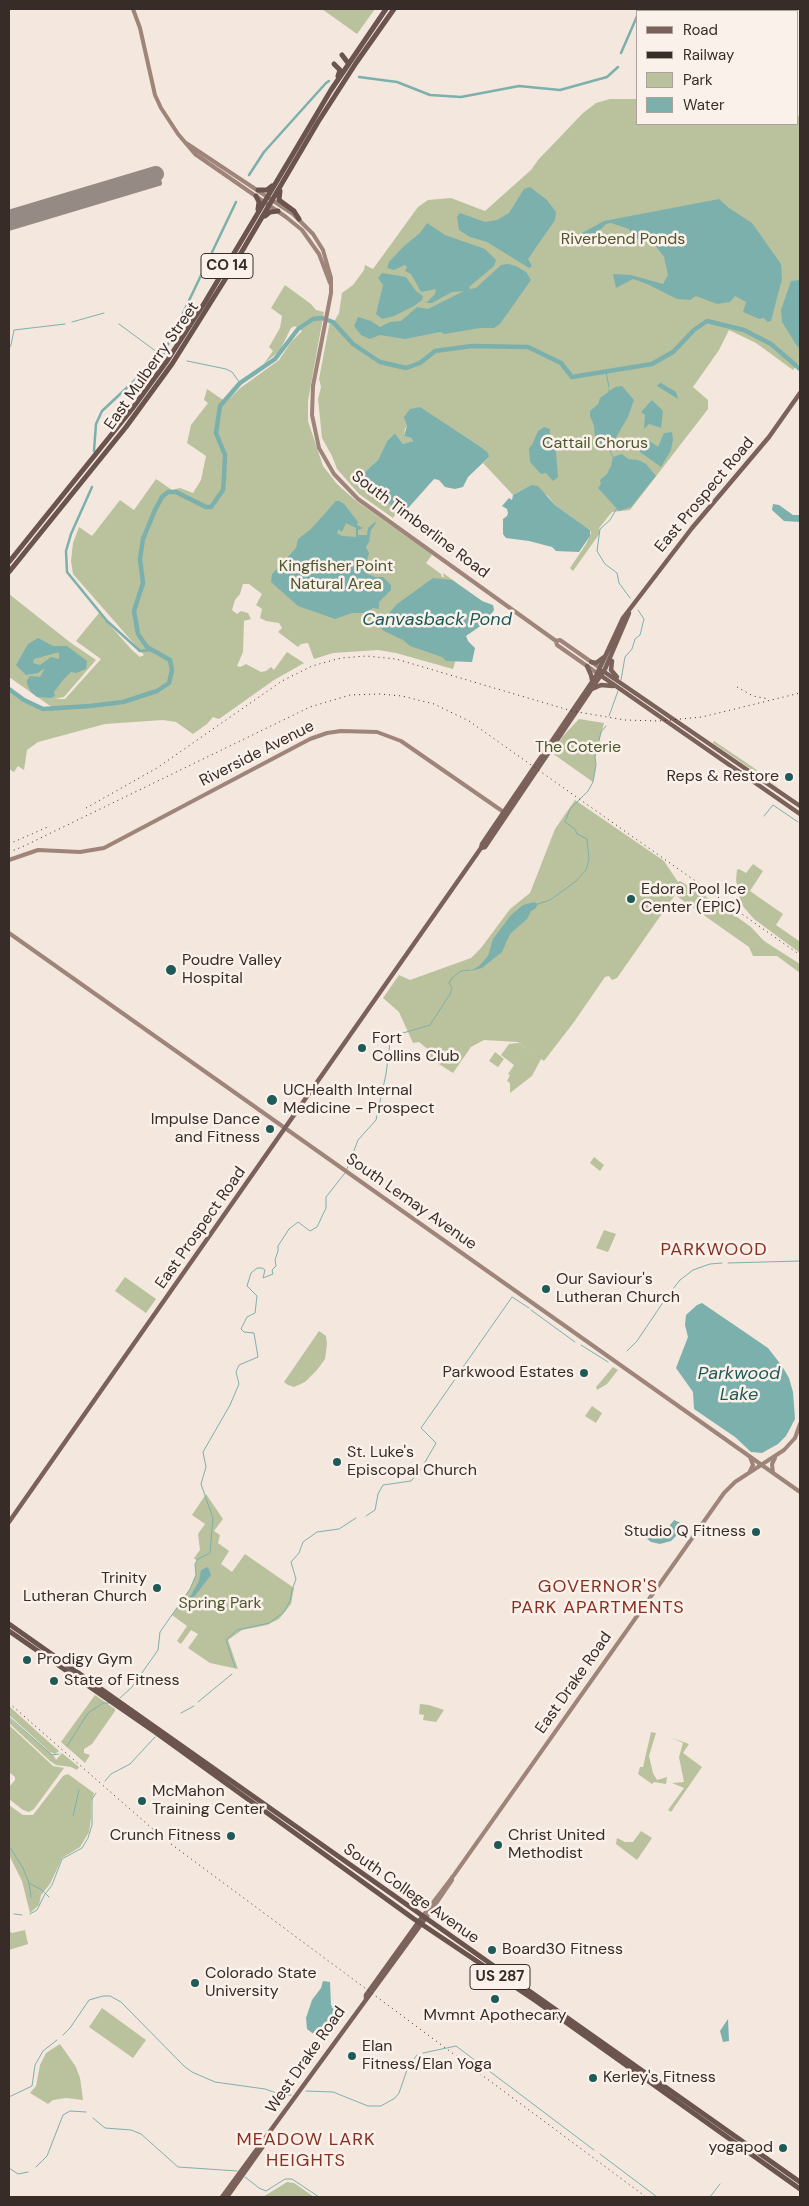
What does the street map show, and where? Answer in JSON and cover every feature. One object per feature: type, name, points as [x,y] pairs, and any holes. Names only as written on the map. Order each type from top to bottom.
[{"type":"highway","name":"East Mulberry Street","points":[[9,572],[114,442],[172,364],[237,260],[300,141],[348,63],[386,9]]},
{"type":"highway","name":"East Mulberry Street","points":[[9,562],[132,409],[167,361],[344,80],[394,9]]},
{"type":"highway","points":[[342,56],[348,63]]},
{"type":"highway","points":[[331,90],[339,73],[339,68],[334,64]]},
{"type":"highway","points":[[238,247],[258,209],[257,193],[270,188],[300,141]]},
{"type":"highway","points":[[299,219],[294,212],[280,201],[278,196],[300,152]]},
{"type":"highway","points":[[237,260],[266,216],[270,212],[278,211]]},
{"type":"highway","points":[[42,532],[60,504],[59,499],[68,494],[114,442]]},
{"type":"highway","name":"South College Avenue","points":[[9,1624],[112,1700]]},
{"type":"highway","points":[[9,1631],[18,1632]]},
{"type":"highway","name":"South College Avenue","points":[[9,1631],[118,1704],[311,1839],[458,1948],[474,1956]]},
{"type":"highway","points":[[20,1639],[30,1640]]},
{"type":"highway","name":"South College Avenue","points":[[118,1704],[301,1838],[474,1956],[800,2189]]},
{"type":"highway","points":[[301,1838],[311,1839]]},
{"type":"highway","name":"US 287","points":[[474,1956],[488,1965],[492,1965],[800,2182]]},
{"type":"main road","name":"South Timberline Road","points":[[133,9],[140,28],[155,95],[167,118],[186,143],[195,154],[299,219],[313,234],[323,250],[330,273],[329,309],[313,386],[312,415],[319,448],[334,474],[358,498],[556,641],[557,645],[566,652],[589,664],[614,681],[625,685],[766,783]]},
{"type":"main road","name":"South Timberline Road","points":[[269,201],[278,211],[297,225],[312,243],[330,283]]},
{"type":"main road","name":"East Prospect Road","points":[[505,813],[591,690],[609,656],[623,618],[630,612],[692,528],[769,437],[800,393]]},
{"type":"main road","name":"South Timberline Road","points":[[556,641],[560,640],[581,655],[589,664]]},
{"type":"main road","points":[[566,652],[581,655]]},
{"type":"main road","points":[[591,690],[614,681],[609,656],[589,664],[592,682]]},
{"type":"main road","name":"East Prospect Road","points":[[9,1522],[481,848],[485,847],[518,792],[600,672]]},
{"type":"main road","name":"South Timberline Road","points":[[614,681],[624,692],[668,720],[730,767],[800,814]]},
{"type":"main road","name":"Riverside Avenue","points":[[9,860],[38,850],[80,852],[104,848],[310,739],[342,730],[369,730],[400,740],[505,813]]},
{"type":"main road","points":[[730,767],[735,766],[766,783],[800,806]]},
{"type":"main road","points":[[758,784],[784,798],[788,797]]},
{"type":"main road","points":[[493,805],[505,806],[518,792]]},
{"type":"main road","name":"South Lemay Avenue","points":[[9,932],[800,1492]]},
{"type":"main road","name":"East Drake Road","points":[[421,1920],[452,1880],[452,1876],[724,1492],[735,1482],[776,1456],[791,1444],[800,1424]]},
{"type":"main road","points":[[748,1455],[752,1465],[748,1474]]},
{"type":"main road","points":[[773,1472],[772,1464],[776,1456]]},
{"type":"main road","name":"West Drake Road","points":[[366,1998],[369,1998],[388,1971],[402,1944],[421,1920]]},
{"type":"main road","name":"West Drake Road","points":[[222,2197],[267,2137],[421,1920]]},
{"type":"main road","name":"West Drake Road","points":[[227,2197],[266,2142],[267,2137]]},
{"type":"main road","points":[[246,2171],[247,2162]]},
{"type":"green space","points":[[322,9],[375,9],[357,34]]},
{"type":"green space","name":"Riverbend Ponds","points":[[610,99],[636,99],[636,125],[799,125],[800,117],[800,362],[793,370],[756,343],[729,330],[719,350],[693,387],[708,400],[708,409],[630,510],[612,512],[599,528],[600,533],[573,571],[570,568],[586,544],[591,533],[590,530],[555,505],[548,496],[531,485],[513,495],[483,463],[489,457],[481,447],[420,408],[405,429],[404,436],[411,438],[413,441],[403,444],[395,433],[387,441],[378,460],[356,480],[381,491],[387,502],[397,512],[393,518],[359,494],[337,469],[322,438],[318,399],[321,387],[319,379],[330,321],[334,322],[339,313],[342,293],[353,285],[364,270],[365,265],[373,269],[418,207],[428,200],[451,198],[485,211],[531,170],[538,160],[583,113],[596,103]]},
{"type":"green space","name":"Kingfisher Point Natural Area","points":[[285,285],[311,304],[316,310],[324,312],[308,401],[308,421],[323,466],[337,484],[355,500],[429,552],[432,555],[426,563],[441,574],[442,577],[444,577],[443,573],[489,606],[464,633],[453,669],[396,653],[378,650],[333,653],[314,659],[308,643],[301,644],[298,647],[278,632],[282,628],[279,623],[260,618],[262,609],[256,605],[262,594],[249,584],[243,584],[232,610],[237,614],[241,611],[248,613],[251,619],[244,621],[243,652],[237,666],[240,667],[246,664],[261,672],[271,667],[274,670],[287,652],[304,663],[274,680],[219,719],[213,717],[193,734],[176,722],[163,720],[105,724],[38,742],[27,750],[24,770],[18,766],[14,772],[9,769],[9,689],[24,700],[43,709],[53,708],[9,677],[9,594],[71,643],[96,660],[64,697],[55,699],[65,699],[101,659],[76,641],[99,613],[132,650],[140,657],[144,655],[73,574],[71,561],[73,543],[79,527],[92,536],[120,500],[134,510],[156,479],[172,490],[180,488],[193,493],[201,480],[206,456],[187,443],[191,425],[208,403],[204,400],[207,389],[226,402],[239,389],[279,360],[291,342],[302,331],[295,326],[291,328],[280,350],[263,365],[273,351],[269,347],[280,328],[282,316],[271,308]]},
{"type":"green space","name":"The Coterie","points":[[579,719],[604,723],[595,757],[596,765],[593,782],[552,753],[563,736]]},
{"type":"green space","points":[[714,741],[754,768],[779,788],[713,743]]},
{"type":"green space","points":[[575,800],[664,861],[678,882],[680,881],[726,909],[751,927],[764,941],[800,964],[800,973],[777,956],[753,956],[749,947],[675,895],[617,978],[612,980],[609,976],[605,977],[544,1061],[541,1059],[532,1076],[510,1093],[510,1083],[507,1081],[510,1075],[508,1074],[514,1065],[501,1055],[509,1044],[519,1043],[531,1051],[518,1042],[484,1040],[471,1047],[453,1073],[428,1057],[431,1052],[419,1042],[413,1043],[399,1012],[383,998],[399,975],[410,980],[471,958],[481,948],[510,909],[530,893],[555,829]]},
{"type":"green space","points":[[753,864],[763,871],[750,891],[783,914],[776,925],[799,941],[800,953],[754,919],[741,904],[736,880],[737,870],[739,869],[746,873]]},
{"type":"green space","points":[[495,1052],[504,1059],[498,1067],[489,1061]]},
{"type":"green space","points":[[594,1157],[604,1165],[600,1171],[590,1163]]},
{"type":"green space","points":[[604,1230],[616,1234],[608,1252],[596,1248]]},
{"type":"green space","points":[[125,1277],[156,1299],[146,1313],[115,1291]]},
{"type":"green space","points":[[319,1331],[326,1336],[325,1359],[305,1382],[294,1387],[288,1385],[284,1382]]},
{"type":"green space","points":[[613,1367],[618,1370],[607,1384],[597,1390],[596,1387]]},
{"type":"green space","points":[[592,1406],[602,1413],[596,1423],[585,1416]]},
{"type":"green space","name":"Spring Park","points":[[206,1494],[223,1519],[214,1531],[220,1535],[218,1543],[229,1551],[221,1564],[232,1572],[245,1554],[294,1588],[291,1604],[279,1619],[267,1625],[242,1630],[228,1640],[238,1669],[210,1663],[188,1648],[198,1634],[191,1630],[181,1644],[177,1641],[187,1626],[172,1615],[190,1589],[196,1574],[195,1564],[197,1561],[194,1558],[200,1550],[198,1534],[205,1524],[192,1515]]},
{"type":"green space","points":[[95,1695],[115,1709],[115,1711],[92,1744],[84,1749],[84,1753],[90,1755],[85,1763],[61,1742]]},
{"type":"green space","points":[[420,1704],[444,1710],[436,1722],[423,1720],[424,1715],[419,1714]]},
{"type":"green space","points":[[9,1706],[59,1751],[55,1754],[50,1752],[9,1715]]},
{"type":"green space","points":[[9,1718],[54,1756],[56,1760],[62,1753],[79,1767],[77,1770],[71,1767],[56,1765],[50,1761],[9,1723]]},
{"type":"green space","points":[[9,1725],[53,1766],[64,1768],[34,1809],[29,1812],[23,1810],[9,1799],[9,1787],[15,1780],[15,1777],[9,1772]]},
{"type":"green space","points":[[651,1732],[656,1733],[649,1756],[653,1773],[657,1780],[667,1777],[666,1784],[654,1782],[652,1784],[638,1774],[640,1767],[643,1767]]},
{"type":"green space","points":[[672,1738],[689,1744],[683,1753],[702,1767],[671,1812],[668,1810],[684,1788],[672,1783],[684,1782],[679,1757],[683,1743]]},
{"type":"green space","points":[[68,1774],[94,1793],[91,1802],[89,1832],[80,1847],[62,1858],[50,1884],[41,1895],[39,1905],[30,1913],[22,1881],[9,1855],[9,1805],[23,1815],[33,1815],[63,1776]]},
{"type":"green space","points":[[641,1831],[652,1838],[637,1860],[616,1844],[617,1838],[625,1842],[633,1842]]},
{"type":"green space","points":[[9,1930],[12,1933],[25,1930],[28,1944],[9,1950]]},
{"type":"green space","points":[[102,2008],[146,2040],[133,2058],[89,2027]]},
{"type":"green space","points":[[60,2044],[76,2067],[80,2078],[83,2100],[66,2098],[53,2100],[48,2104],[30,2093],[36,2086],[40,2065],[46,2053]]},
{"type":"green space","points":[[287,2182],[294,2183],[314,2197],[263,2197]]},
{"type":"water","points":[[530,187],[547,200],[556,212],[555,220],[528,259],[532,266],[529,268],[487,242],[470,237],[459,230],[457,217],[460,213],[485,222],[497,220],[509,213],[524,189]]},
{"type":"water","points":[[719,199],[752,223],[781,264],[782,279],[771,321],[767,322],[764,318],[759,319],[743,312],[746,302],[735,296],[730,302],[717,304],[696,296],[690,300],[677,299],[633,279],[616,288],[613,274],[631,275],[663,284],[668,275],[664,257],[649,237],[636,239],[632,237],[629,229],[611,223],[606,224],[596,234],[590,233],[583,236],[572,247],[580,234],[604,221]]},
{"type":"water","points":[[427,223],[445,235],[485,249],[496,260],[494,266],[469,287],[470,289],[476,288],[501,265],[516,266],[526,272],[531,280],[500,324],[494,328],[480,328],[445,334],[440,332],[405,339],[380,335],[370,339],[361,335],[354,326],[358,317],[371,321],[380,327],[390,322],[401,321],[417,307],[428,309],[464,291],[452,292],[432,303],[426,303],[435,294],[436,289],[421,292],[411,274],[405,271],[407,267],[405,265],[394,270],[387,268],[389,262],[420,233]]},
{"type":"water","points":[[382,273],[406,277],[416,291],[423,296],[422,300],[394,316],[382,319],[376,314],[383,285],[378,278]]},
{"type":"water","points":[[800,280],[800,348],[782,322],[781,310],[791,281]]},
{"type":"water","points":[[662,381],[661,383],[676,392],[678,399],[657,386]]},
{"type":"water","points":[[622,386],[634,400],[628,417],[608,449],[602,447],[595,439],[590,411],[598,404],[600,398],[615,387]]},
{"type":"water","points":[[652,400],[663,411],[661,428],[649,424],[644,429],[645,415],[641,412]]},
{"type":"water","points":[[420,407],[481,447],[488,453],[489,457],[468,477],[463,487],[455,489],[445,487],[439,480],[434,479],[401,516],[387,502],[381,491],[372,493],[359,485],[356,480],[378,460],[387,441],[395,433],[403,444],[413,441],[411,438],[404,436],[407,426],[404,417],[410,409]]},
{"type":"water","points":[[544,427],[550,429],[550,441],[555,440],[558,477],[553,481],[546,473],[541,474],[530,462],[529,448],[538,431]]},
{"type":"water","points":[[672,432],[671,450],[661,467],[640,452],[637,438],[647,439],[658,447],[664,433]]},
{"type":"water","points":[[622,454],[628,459],[638,460],[646,464],[656,476],[631,507],[619,511],[598,488],[601,484],[600,480],[607,474],[611,466],[613,457]]},
{"type":"water","points":[[531,485],[538,486],[555,505],[590,530],[590,536],[579,552],[556,551],[552,547],[529,541],[506,538],[503,534],[503,519],[508,513],[507,509],[502,506],[509,498],[512,500],[513,495]]},
{"type":"water","points":[[336,501],[344,504],[358,522],[357,525],[363,528],[358,530],[358,535],[367,535],[368,528],[376,523],[371,530],[366,547],[369,553],[364,572],[375,577],[383,577],[391,585],[391,590],[379,602],[379,609],[373,608],[364,613],[352,613],[335,619],[298,606],[271,582],[272,574],[296,548],[298,539],[311,529]],"holes":[[[346,523],[356,528],[356,537],[342,536],[337,533],[339,529],[341,532],[343,530]]]},
{"type":"water","points":[[773,504],[779,505],[793,515],[800,515],[800,522],[784,521],[772,510]]},
{"type":"water","name":"Canvasback Pond","points":[[433,578],[452,580],[482,601],[493,605],[494,610],[486,622],[466,636],[475,648],[472,662],[446,661],[442,657],[410,646],[378,626],[397,604]]},
{"type":"water","points":[[38,638],[53,646],[67,646],[87,661],[86,669],[76,673],[71,672],[54,692],[55,696],[51,698],[37,697],[31,692],[27,680],[30,676],[40,677],[45,668],[38,673],[26,675],[16,665],[28,644]],"holes":[[[59,653],[59,659],[51,657],[40,665],[33,663],[34,659]]]},
{"type":"water","points":[[534,902],[538,904],[535,909],[510,934],[502,952],[482,968],[470,971],[479,966],[488,956],[493,939],[511,915],[523,905]]},
{"type":"water","name":"Parkwood Lake","points":[[702,1303],[768,1348],[789,1378],[793,1392],[795,1419],[786,1436],[778,1444],[762,1453],[751,1452],[735,1437],[694,1409],[693,1392],[676,1368],[688,1337],[685,1325],[686,1315]]},
{"type":"water","points":[[674,1520],[683,1524],[681,1531],[671,1541],[660,1544],[651,1542],[646,1538],[646,1532],[649,1527],[664,1533]]},
{"type":"water","points":[[208,1567],[211,1575],[191,1601],[187,1602],[199,1581],[201,1570]]},
{"type":"water","points":[[323,1981],[330,1982],[331,2005],[337,2014],[331,2026],[320,2039],[307,2029],[306,2018],[312,2000],[321,1988]]},
{"type":"water","points":[[728,2019],[729,2041],[723,2042],[720,2031]]},
{"type":"waterway","points":[[621,53],[636,19]]},
{"type":"waterway","points":[[359,77],[397,82],[430,95],[461,97],[519,86],[560,90],[607,77],[618,67]]},
{"type":"waterway","points":[[249,175],[264,152],[329,81]]},
{"type":"waterway","points":[[94,451],[96,424],[102,411],[164,353],[236,202]]},
{"type":"waterway","points":[[72,322],[104,313]]},
{"type":"waterway","points":[[9,689],[24,700],[43,709],[123,702],[157,691],[169,683],[172,670],[170,660],[147,647],[138,634],[134,611],[143,583],[140,559],[143,539],[155,510],[162,497],[168,492],[176,492],[206,507],[211,507],[223,490],[225,455],[216,433],[220,406],[240,383],[275,359],[298,329],[313,319],[322,318],[333,322],[353,344],[380,362],[406,368],[420,363],[435,351],[472,346],[528,347],[561,363],[572,377],[652,364],[673,352],[694,330],[707,321],[744,330],[771,344],[800,369]]},
{"type":"waterway","points":[[9,348],[14,330],[65,324]]},
{"type":"waterway","points":[[119,324],[165,358]]},
{"type":"waterway","points":[[187,361],[226,369],[232,372],[240,383]]},
{"type":"waterway","points":[[606,372],[609,387]]},
{"type":"waterway","points":[[608,447],[613,457]]},
{"type":"waterway","points":[[92,487],[71,534],[66,551],[67,572],[107,621],[140,651],[152,650]]},
{"type":"waterway","points":[[617,508],[610,520],[600,529],[597,551],[605,564],[617,573],[619,583],[630,598]]},
{"type":"waterway","points":[[621,680],[625,657],[632,649],[635,639],[640,635],[644,619],[638,610]]},
{"type":"waterway","points":[[609,716],[618,691]]},
{"type":"waterway","points":[[538,904],[550,900],[575,882],[586,870],[589,859],[587,839],[577,834],[575,829],[565,822],[570,809],[588,791],[593,782],[596,765],[595,757],[601,732],[606,726]]},
{"type":"waterway","points":[[764,816],[773,805],[798,822]]},
{"type":"waterway","points":[[347,1169],[358,1140],[376,1120],[386,1074],[390,1042],[393,1036],[430,1025],[450,994],[452,988],[449,983],[452,978],[461,971],[470,970]]},
{"type":"waterway","points":[[120,1698],[132,1687],[158,1650],[160,1632],[190,1589],[196,1575],[195,1564],[198,1559],[210,1553],[213,1518],[201,1484],[206,1467],[203,1452],[230,1405],[239,1384],[236,1372],[239,1365],[258,1357],[254,1333],[244,1332],[241,1329],[247,1317],[255,1313],[257,1296],[247,1286],[251,1273],[257,1268],[262,1268],[265,1270],[263,1278],[273,1274],[272,1270],[276,1266],[275,1260],[278,1246],[289,1229],[298,1222],[310,1231],[317,1227],[326,1208],[326,1197],[345,1173]]},
{"type":"waterway","points":[[728,1263],[800,1261]]},
{"type":"waterway","points":[[669,1294],[680,1280],[693,1270],[710,1264],[722,1263]]},
{"type":"waterway","points":[[461,1370],[512,1297],[529,1308]]},
{"type":"waterway","points":[[627,1351],[637,1341],[666,1298]]},
{"type":"waterway","points":[[531,1310],[575,1342]]},
{"type":"waterway","points":[[581,1345],[608,1362]]},
{"type":"waterway","points":[[366,1516],[375,1510],[378,1494],[383,1485],[411,1481],[420,1471],[436,1443],[421,1428],[458,1375]]},
{"type":"waterway","points":[[235,1667],[227,1639],[237,1630],[269,1623],[284,1612],[290,1601],[296,1579],[291,1562],[299,1553],[303,1542],[317,1532],[339,1529],[356,1518]]},
{"type":"waterway","points":[[198,1702],[232,1674]]},
{"type":"waterway","points":[[67,1746],[88,1713],[103,1703],[109,1703]]},
{"type":"waterway","points":[[181,1713],[194,1706]]},
{"type":"waterway","points":[[9,1717],[52,1755],[59,1754]]},
{"type":"waterway","points":[[105,1781],[111,1774],[130,1764],[155,1737]]},
{"type":"waterway","points":[[73,1816],[79,1790]]},
{"type":"waterway","points":[[46,1893],[52,1885],[62,1859],[82,1848],[88,1838],[92,1825],[92,1799],[96,1793]]},
{"type":"waterway","points":[[9,1846],[23,1868],[29,1883],[31,1897]]},
{"type":"waterway","points":[[29,1883],[42,1890],[49,1897]]},
{"type":"waterway","points":[[30,1914],[37,1910],[45,1894]]},
{"type":"waterway","points":[[14,1914],[22,1915]]},
{"type":"waterway","points":[[63,2035],[89,2000],[110,1996],[121,2002],[192,2072],[215,2082],[265,2089],[282,2095],[291,2095]]},
{"type":"waterway","points":[[9,2097],[32,2086],[35,2065],[43,2051],[57,2040]]},
{"type":"waterway","points":[[423,2053],[456,2046],[594,2150]]},
{"type":"waterway","points":[[306,2091],[333,2092],[368,2106],[381,2106],[395,2098],[399,2093],[408,2067],[417,2055]]},
{"type":"waterway","points":[[36,2167],[47,2156],[63,2115],[70,2111],[86,2112]]},
{"type":"waterway","points":[[93,2118],[105,2128],[131,2130],[141,2134],[178,2167],[237,2171]]},
{"type":"waterway","points":[[600,2154],[657,2197]]},
{"type":"waterway","points":[[9,2168],[18,2174],[28,2172]]},
{"type":"waterway","points":[[245,2177],[266,2191],[285,2179],[292,2179],[319,2197]]},
{"type":"waterway","points":[[710,2197],[720,2184]]},
{"type":"taxiway","points":[[9,228],[159,183],[156,174]]},
{"type":"runway","points":[[9,218],[156,174]]},
{"type":"railway","points":[[86,808],[157,768],[282,681],[312,666],[341,658],[366,656],[396,659],[572,711],[625,720],[659,721],[702,717],[800,693]]},
{"type":"railway","points":[[737,687],[753,696],[769,699]]},
{"type":"railway","points":[[9,852],[310,707],[350,695],[380,694],[402,696],[434,704],[469,721],[800,955]]},
{"type":"railway","points":[[9,844],[50,826]]},
{"type":"railway","points":[[9,1703],[163,1838],[646,2197]]},
{"type":"place","name":"Reps & Restore","points":[[789,777]]},
{"type":"place","name":"Edora Pool Ice Center (EPIC)","points":[[631,899]]},
{"type":"place","name":"Poudre Valley Hospital","points":[[171,970]]},
{"type":"place","name":"Fort Collins Club","points":[[362,1048]]},
{"type":"place","name":"UCHealth Internal Medicine - Prospect","points":[[272,1100]]},
{"type":"place","name":"Impulse Dance and Fitness","points":[[270,1129]]},
{"type":"place","name":"Our Saviour's Lutheran Church","points":[[546,1289]]},
{"type":"place","name":"Parkwood Estates","points":[[584,1373]]},
{"type":"place","name":"St. Luke's Episcopal Church","points":[[337,1462]]},
{"type":"place","name":"Studio Q Fitness","points":[[756,1532]]},
{"type":"place","name":"Trinity Lutheran Church","points":[[157,1588]]},
{"type":"place","name":"Prodigy Gym","points":[[27,1660]]},
{"type":"place","name":"State of Fitness","points":[[54,1681]]},
{"type":"place","name":"McMahon Training Center","points":[[142,1801]]},
{"type":"place","name":"Crunch Fitness","points":[[231,1836]]},
{"type":"place","name":"Christ United Methodist","points":[[498,1845]]},
{"type":"place","name":"Board30 Fitness","points":[[492,1950]]},
{"type":"place","name":"Colorado State University","points":[[195,1983]]},
{"type":"place","name":"Mvmnt Apothecary","points":[[495,1999]]},
{"type":"place","name":"Elan Fitness/Elan Yoga","points":[[352,2056]]},
{"type":"place","name":"Kerley's Fitness","points":[[593,2078]]},
{"type":"place","name":"yogapod","points":[[783,2148]]},
{"type":"district","name":"PARKWOOD","points":[[714,1250]]},
{"type":"district","name":"GOVERNOR'S PARK APARTMENTS","points":[[598,1597]]},
{"type":"district","name":"MEADOW LARK HEIGHTS","points":[[306,2150]]},
{"type":"park label","name":"Cattail Chorus","points":[[595,444]]}]
